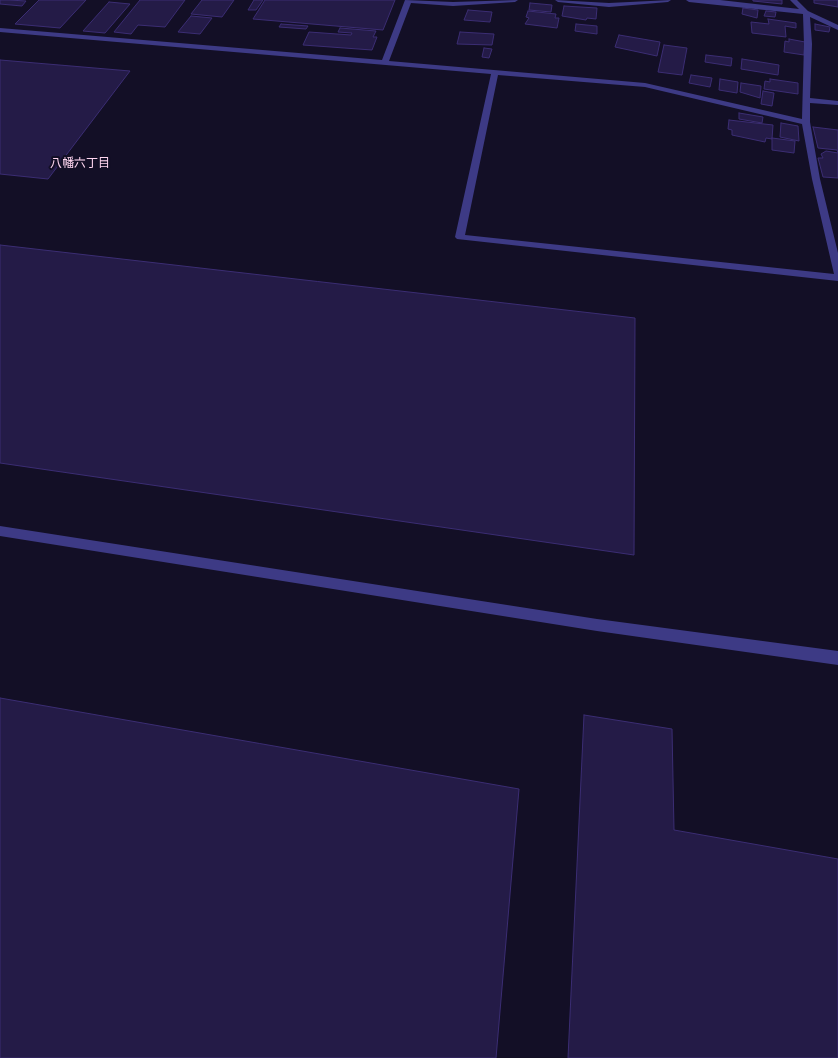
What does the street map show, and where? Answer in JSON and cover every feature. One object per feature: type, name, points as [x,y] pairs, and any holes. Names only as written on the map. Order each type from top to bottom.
[{"type":"street","points":[[385,63],[409,0],[454,4],[516,0]]},
{"type":"street","points":[[558,0],[609,5],[668,0]]},
{"type":"street","points":[[689,0],[806,12]]},
{"type":"street","points":[[793,0],[806,12],[838,28]]},
{"type":"street","points":[[806,12],[808,44],[806,122],[816,180],[838,273]]},
{"type":"street","points":[[0,30],[645,85],[806,122]]},
{"type":"street","points":[[494,72],[460,237],[838,278]]},
{"type":"street","points":[[806,100],[838,103]]},
{"type":"street","points":[[0,531],[597,625],[838,658]]},
{"type":"building","points":[[0,0],[26,1],[22,6],[0,4]]},
{"type":"building","points":[[39,0],[86,0],[60,28],[15,24]]},
{"type":"building","points":[[140,0],[185,0],[165,27],[138,25],[131,34],[114,32]]},
{"type":"building","points":[[202,0],[234,0],[222,17],[191,14]]},
{"type":"building","points":[[254,0],[263,0],[256,10],[248,10]]},
{"type":"building","points":[[265,0],[395,0],[383,30],[253,19]]},
{"type":"building","points":[[782,0],[782,4],[753,1]]},
{"type":"building","points":[[814,0],[838,0],[838,7],[814,3]]},
{"type":"building","points":[[109,2],[130,4],[105,33],[83,31]]},
{"type":"building","points":[[530,3],[552,5],[551,12],[529,10]]},
{"type":"building","points":[[564,6],[597,8],[596,19],[587,18],[586,20],[562,16]]},
{"type":"building","points":[[743,8],[758,10],[757,18],[742,14]]},
{"type":"building","points":[[468,10],[492,12],[490,22],[464,20]]},
{"type":"building","points":[[528,11],[556,14],[555,18],[559,18],[557,28],[525,24],[529,18],[526,17]]},
{"type":"building","points":[[766,11],[776,12],[775,17],[764,16]]},
{"type":"building","points":[[191,16],[212,18],[200,34],[178,32]]},
{"type":"building","points":[[768,19],[796,23],[796,28],[785,26],[786,37],[752,33],[751,22],[769,24]]},
{"type":"building","points":[[281,24],[308,26],[306,29],[279,27]]},
{"type":"building","points":[[576,24],[597,26],[597,34],[575,31]]},
{"type":"building","points":[[815,24],[830,27],[829,32],[815,30]]},
{"type":"building","points":[[340,28],[376,31],[373,37],[377,37],[372,50],[303,45],[309,32],[351,35],[352,33],[338,32]]},
{"type":"building","points":[[460,32],[494,34],[492,45],[457,44]]},
{"type":"building","points":[[619,35],[660,42],[657,56],[615,47]]},
{"type":"building","points":[[789,39],[805,42],[804,55],[784,52],[785,41],[789,42]]},
{"type":"building","points":[[664,45],[687,48],[682,75],[658,72]]},
{"type":"building","points":[[484,48],[492,49],[489,58],[482,57]]},
{"type":"building","points":[[706,55],[732,58],[731,66],[705,62]]},
{"type":"building","points":[[742,59],[779,65],[778,75],[741,69]]},
{"type":"building","points":[[0,60],[130,71],[48,179],[0,174]]},
{"type":"building","points":[[691,75],[712,78],[710,87],[689,83]]},
{"type":"building","points":[[720,79],[738,82],[737,93],[719,90]]},
{"type":"building","points":[[770,79],[798,83],[798,94],[764,89],[765,81],[770,82]]},
{"type":"building","points":[[741,83],[761,86],[760,98],[740,92]]},
{"type":"building","points":[[763,91],[774,93],[772,106],[761,104]]},
{"type":"building","points":[[739,113],[763,117],[762,123],[739,119]]},
{"type":"building","points":[[729,120],[773,125],[772,139],[766,138],[765,142],[732,135],[732,130],[728,129]]},
{"type":"building","points":[[781,123],[798,126],[799,141],[780,137]]},
{"type":"building","points":[[813,127],[838,130],[838,153],[837,150],[818,148]]},
{"type":"building","points":[[772,138],[795,141],[794,153],[772,150]]},
{"type":"building","points":[[826,151],[838,153],[838,178],[823,177],[818,158],[823,158],[821,154]]},
{"type":"building","points":[[0,245],[635,318],[634,555],[0,463]]},
{"type":"building","points":[[0,698],[519,789],[496,1058],[0,1058]]},
{"type":"building","points":[[584,715],[672,729],[674,830],[838,859],[838,1058],[568,1058]]},
{"type":"district","name":"八幡六丁目","points":[[80,164]]}]
